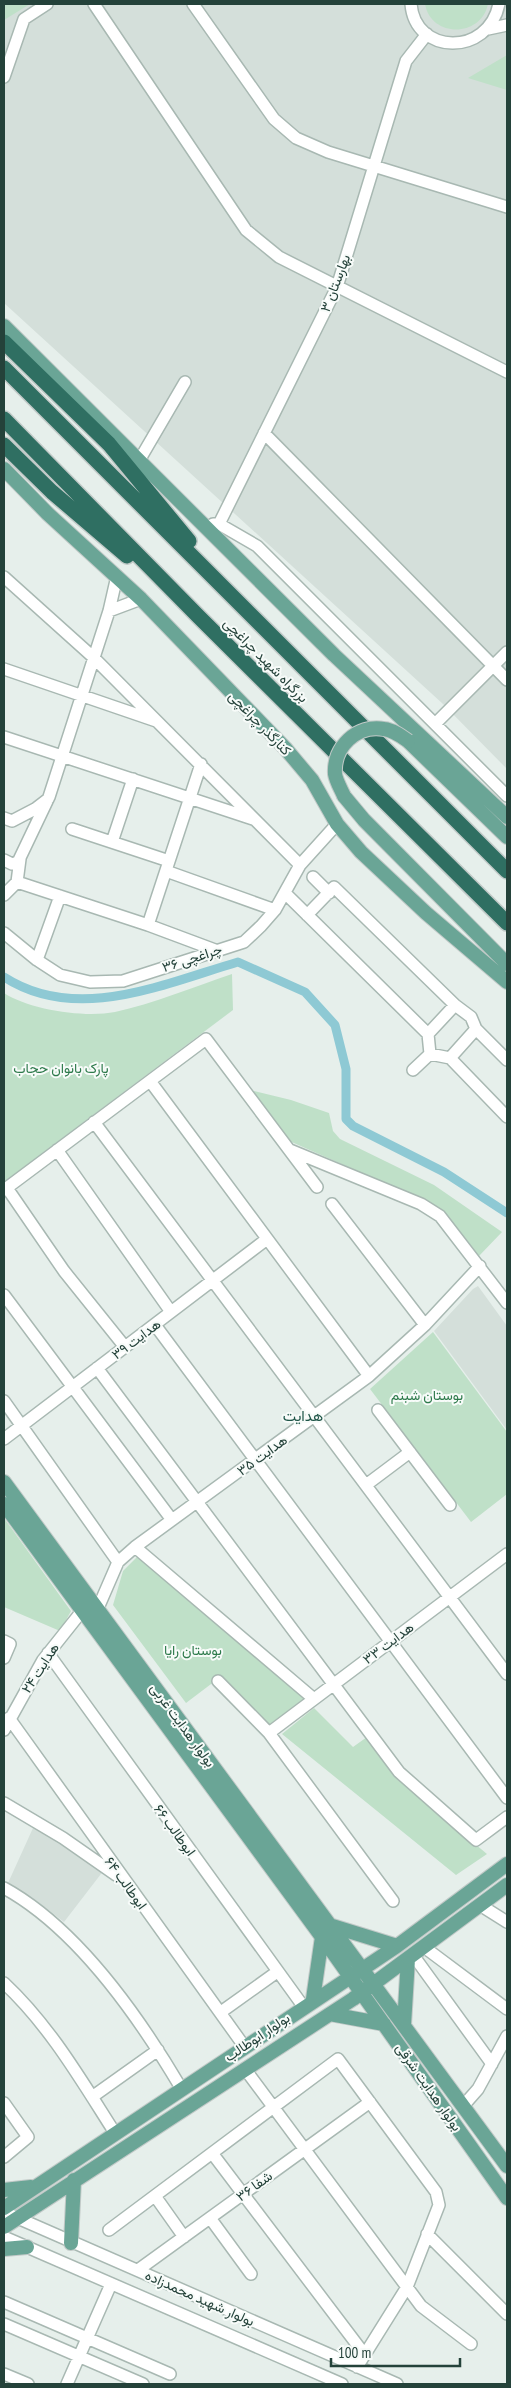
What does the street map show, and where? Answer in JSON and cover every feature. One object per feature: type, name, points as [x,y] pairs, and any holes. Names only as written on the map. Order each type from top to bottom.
[{"type":"highway","points":[[4,342],[109,444],[173,520],[221,584]]},
{"type":"highway","name":"بزرگراه شهید چراغچی","points":[[4,368],[507,871]]},
{"type":"highway","name":"بزرگراه شهید چراغچی","points":[[4,419],[199,617],[507,922]]},
{"type":"highway","points":[[4,446],[52,492],[199,617]]},
{"type":"main road","points":[[4,326],[334,654],[507,817]]},
{"type":"main road","name":"کنارگذر چراغچی","points":[[4,469],[46,513],[141,599],[284,748],[312,780],[337,824],[361,852],[398,887],[507,982]]},
{"type":"main road","points":[[507,837],[408,741],[395,732],[376,728],[357,733],[347,740],[338,753],[335,774],[344,796],[364,820],[507,964]]},
{"type":"main road","name":"بولوار هدایت غربی","points":[[4,1482],[98,1608],[158,1703]]},
{"type":"main road","name":"بولوار هدایت غربی","points":[[4,1504],[82,1610],[158,1703],[356,1972]]},
{"type":"main road","name":"بولوار ابوطالب","points":[[4,2208],[308,2003],[397,1946],[507,1864]]},
{"type":"main road","points":[[507,1869],[507,1876]]},
{"type":"main road","name":"بولوار ابوطالب","points":[[4,2226],[330,2014],[507,1885]]},
{"type":"main road","points":[[308,2003],[325,1931],[397,1946]]},
{"type":"main road","points":[[404,2025],[415,1953]]},
{"type":"main road","name":"بولوار هدایت شرقی","points":[[356,1972],[367,1988],[384,2024],[507,2198]]},
{"type":"main road","name":"بولوار هدایت شرقی","points":[[367,1988],[404,2025],[507,2167]]},
{"type":"main road","points":[[330,2014],[384,2024]]},
{"type":"main road","points":[[493,2178],[507,2167]]},
{"type":"main road","points":[[71,2243],[74,2180]]},
{"type":"main road","points":[[4,2190],[34,2187]]},
{"type":"main road","points":[[4,2249],[27,2247]]},
{"type":"street","points":[[4,77],[24,19],[47,4]]},
{"type":"street","points":[[94,4],[246,230],[279,257],[337,288],[507,372]]},
{"type":"street","points":[[193,4],[274,119],[296,138],[328,152],[507,206]]},
{"type":"street","points":[[411,4],[418,23],[427,34],[439,41],[459,43],[478,37],[488,28],[495,17],[499,4]]},
{"type":"street","points":[[488,28],[507,25]]},
{"type":"street","name":"بهارستان ۳","points":[[219,524],[337,288],[406,61],[427,34]]},
{"type":"street","points":[[140,460],[185,382]]},
{"type":"street","points":[[264,433],[507,680]]},
{"type":"street","points":[[201,522],[219,524],[257,546],[507,796]]},
{"type":"street","points":[[4,895],[17,882],[20,859],[30,835],[41,818],[49,797],[109,611],[117,576]]},
{"type":"street","points":[[4,577],[93,657],[300,865]]},
{"type":"street","points":[[109,611],[141,599]]},
{"type":"street","points":[[435,724],[507,652]]},
{"type":"street","points":[[4,668],[159,722]]},
{"type":"street","points":[[4,737],[255,820]]},
{"type":"street","points":[[148,925],[201,764]]},
{"type":"street","points":[[112,842],[133,779]]},
{"type":"street","points":[[6,820],[35,809],[49,797]]},
{"type":"street","points":[[6,820],[27,825],[30,835]]},
{"type":"street","name":"چراغچی ۳۶","points":[[4,933],[36,960],[60,975],[90,982],[123,981],[244,942],[275,910],[300,865],[337,824]]},
{"type":"street","points":[[72,829],[112,842],[275,910]]},
{"type":"street","points":[[4,860],[12,864],[20,859]]},
{"type":"street","points":[[313,877],[329,893]]},
{"type":"street","points":[[17,882],[148,925],[215,950]]},
{"type":"street","points":[[307,915],[334,887],[455,1005],[471,1017],[476,1028],[507,1060]]},
{"type":"street","points":[[285,893],[428,1034],[430,1054]]},
{"type":"street","points":[[36,960],[60,896]]},
{"type":"street","points":[[428,1034],[455,1005]]},
{"type":"street","points":[[450,1058],[476,1028]]},
{"type":"street","points":[[125,1347],[64,1271],[5,1189],[206,1039],[317,1187]]},
{"type":"street","points":[[430,1054],[450,1058],[507,1117]]},
{"type":"street","points":[[413,1070],[430,1054]]},
{"type":"street","points":[[150,1081],[369,1376]]},
{"type":"street","points":[[94,1122],[507,1674]]},
{"type":"street","points":[[288,1149],[421,1204],[440,1216],[507,1303]]},
{"type":"street","points":[[57,1150],[171,1312]]},
{"type":"street","points":[[332,1204],[425,1325]]},
{"type":"street","name":"هدایت ۳۹","points":[[4,1439],[267,1239]]},
{"type":"street","name":"هدایت ۳۵","points":[[98,1608],[118,1562],[135,1547],[369,1376],[425,1325],[480,1266]]},
{"type":"street","points":[[4,1295],[71,1388],[172,1520]]},
{"type":"street","points":[[155,1324],[507,1798]]},
{"type":"street","points":[[97,1368],[399,1772],[476,1840],[507,1817]]},
{"type":"street","points":[[4,1401],[118,1562]]},
{"type":"street","points":[[378,1410],[450,1505]]},
{"type":"street","points":[[366,1485],[410,1452]]},
{"type":"street","points":[[135,1547],[314,1699]]},
{"type":"street","name":"هدایت ۳۳","points":[[269,1733],[506,1557]]},
{"type":"street","name":"هدایت ۲۴","points":[[4,1730],[9,1718],[48,1653],[82,1610]]},
{"type":"street","points":[[4,1658],[7,1643]]},
{"type":"street","name":"ابوطالب ۶۶","points":[[48,1653],[277,1972],[308,2003]]},
{"type":"street","points":[[218,1681],[269,1733],[393,1901]]},
{"type":"street","name":"ابوطالب ۶۴","points":[[9,1718],[125,1883],[244,2046]]},
{"type":"street","points":[[4,1803],[95,1859],[125,1883]]},
{"type":"street","points":[[4,1888],[18,1896],[73,1942],[110,1982],[158,2050],[181,2088]]},
{"type":"street","points":[[480,1905],[507,1922]]},
{"type":"street","points":[[415,1953],[507,2009]]},
{"type":"street","points":[[415,1953],[492,2064]]},
{"type":"street","points":[[221,2012],[277,1972]]},
{"type":"street","points":[[4,1983],[23,2001],[55,2039],[115,2133]]},
{"type":"street","points":[[463,2106],[478,2089],[507,2036]]},
{"type":"street","points":[[92,2097],[158,2050]]},
{"type":"street","points":[[109,2230],[338,2059],[436,2192],[439,2205],[407,2287],[356,2367]]},
{"type":"street","points":[[245,2069],[275,2106],[421,2306],[471,2344]]},
{"type":"street","name":"شفا ۳۶","points":[[138,2270],[370,2102]]},
{"type":"street","points":[[4,2103],[28,2137],[4,2157]]},
{"type":"street","points":[[212,2153],[365,2355]]},
{"type":"street","points":[[155,2196],[184,2237]]},
{"type":"street","name":"بولوار شهید محمدزاده","points":[[4,2212],[395,2384]]},
{"type":"street","points":[[210,2218],[251,2274]]},
{"type":"street","points":[[427,2234],[507,2314]]},
{"type":"street","name":"بولوار شهید محمدزاده","points":[[4,2237],[342,2384]]},
{"type":"street","points":[[67,2384],[111,2284]]},
{"type":"street","points":[[4,2302],[170,2374]]},
{"type":"street","points":[[4,2324],[143,2384]]},
{"type":"street","points":[[4,2374],[28,2384]]},
{"type":"shaded area","points":[[4,4],[507,4],[507,769],[443,704],[4,303]]},
{"type":"shaded area","points":[[478,1286],[507,1326],[507,1430],[434,1331]]},
{"type":"shaded area","points":[[33,1828],[62,1842],[104,1870],[64,1922],[33,1898],[8,1883]]},
{"type":"green space","points":[[4,4],[30,4],[4,20]]},
{"type":"green space","points":[[425,4],[488,4],[484,15],[476,23],[467,28],[456,29],[446,28],[436,23],[429,15]]},
{"type":"green space","points":[[507,55],[507,90],[468,78]]},
{"type":"green space","name":"پارک بانوان حجاب","points":[[232,974],[233,1010],[4,1182],[4,993],[28,1004],[43,1008],[74,1013],[103,1014],[144,1004]]},
{"type":"green space","points":[[250,1090],[291,1100],[329,1113],[333,1131],[340,1139],[434,1185],[502,1232],[479,1256],[446,1215],[428,1202],[287,1140]]},
{"type":"green space","name":"بوستان شبنم","points":[[433,1332],[507,1432],[507,1494],[471,1522],[370,1389]]},
{"type":"green space","points":[[4,1518],[71,1611],[60,1631],[4,1607]]},
{"type":"green space","name":"بوستان رایا","points":[[139,1555],[308,1698],[267,1726],[219,1678],[186,1703],[113,1605],[123,1571]]},
{"type":"green space","points":[[314,1708],[353,1747],[367,1737],[394,1776],[487,1854],[456,1875],[282,1734]]},
{"type":"waterway","points":[[4,977],[32,991],[61,998],[90,999],[150,989],[238,962],[305,992],[335,1025],[346,1069],[346,1119],[353,1126],[444,1172],[507,1213]]},
{"type":"district","name":"هدایت","points":[[303,1415]]}]
